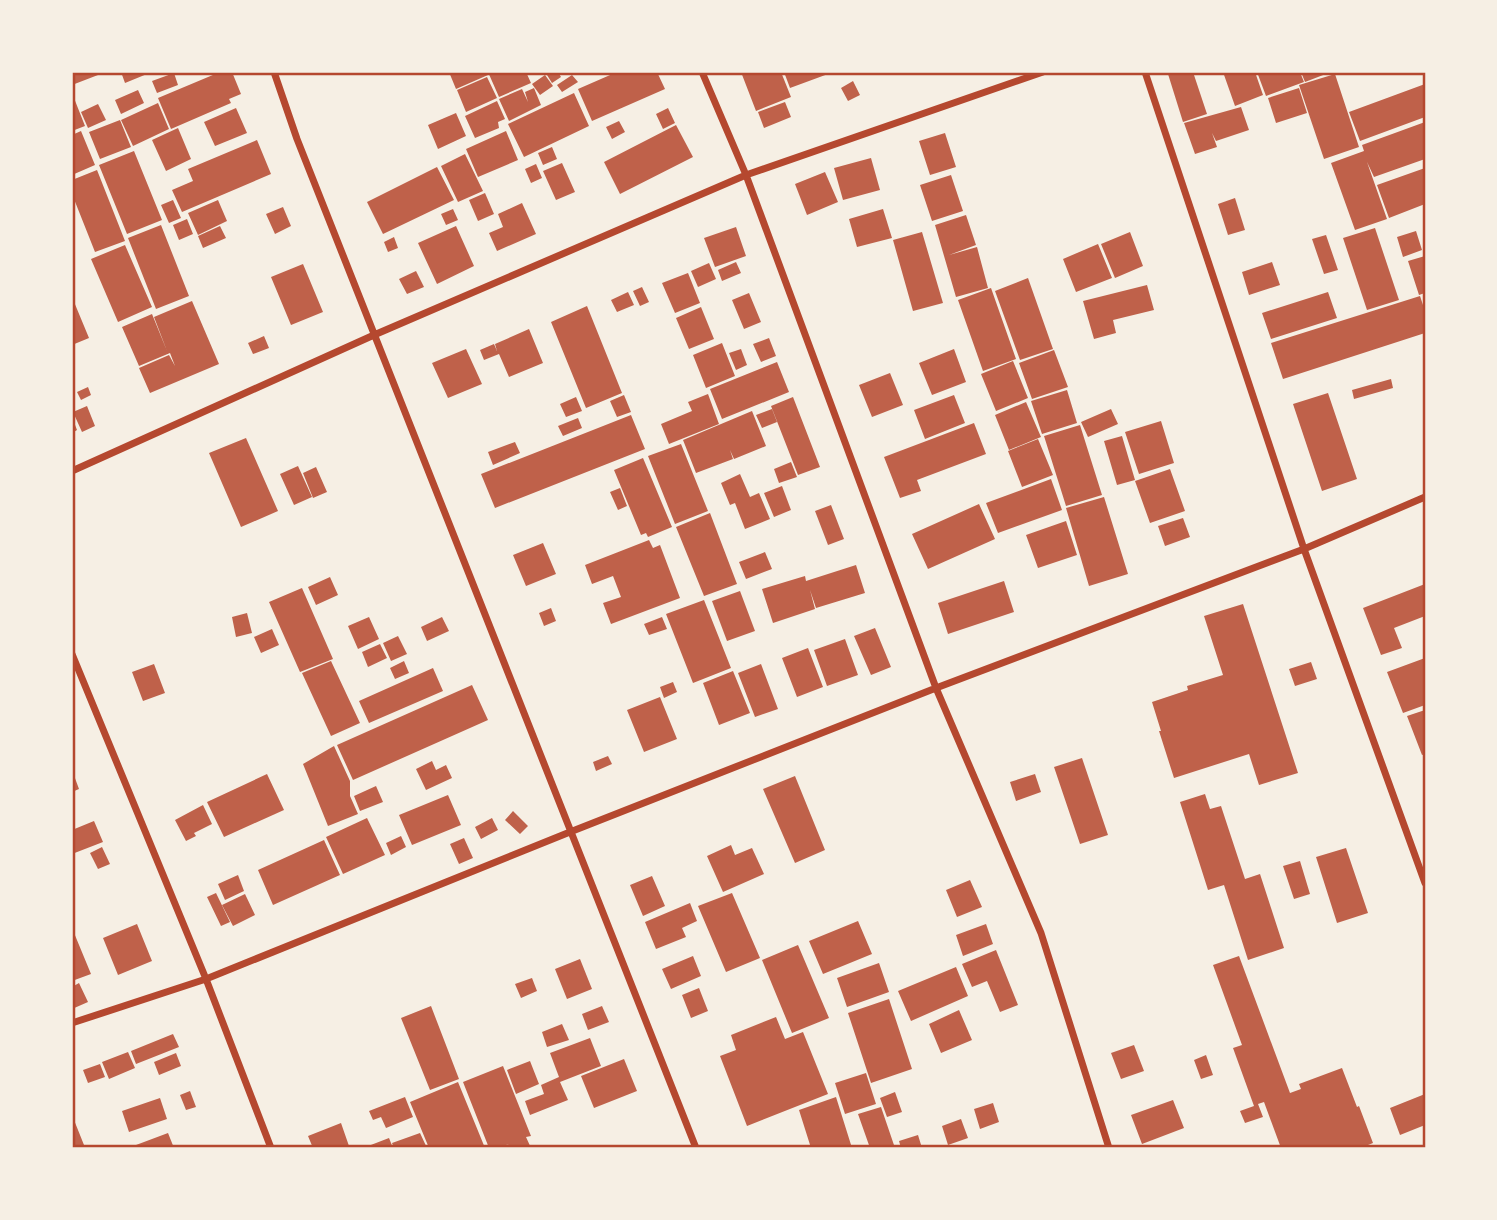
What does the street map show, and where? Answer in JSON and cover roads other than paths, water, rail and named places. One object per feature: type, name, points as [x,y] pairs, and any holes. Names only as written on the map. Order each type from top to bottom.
[{"type":"street","points":[[274,72],[297,139],[696,1148]]},
{"type":"street","points":[[702,72],[746,175],[936,688],[1041,933],[1109,1148]]},
{"type":"street","points":[[72,471],[374,335],[746,175],[1043,72]]},
{"type":"street","points":[[1145,72],[1304,549],[1425,883]]},
{"type":"street","points":[[72,1023],[206,979],[936,688],[1304,549],[1425,497]]},
{"type":"street","points":[[72,654],[206,979],[271,1148]]}]
